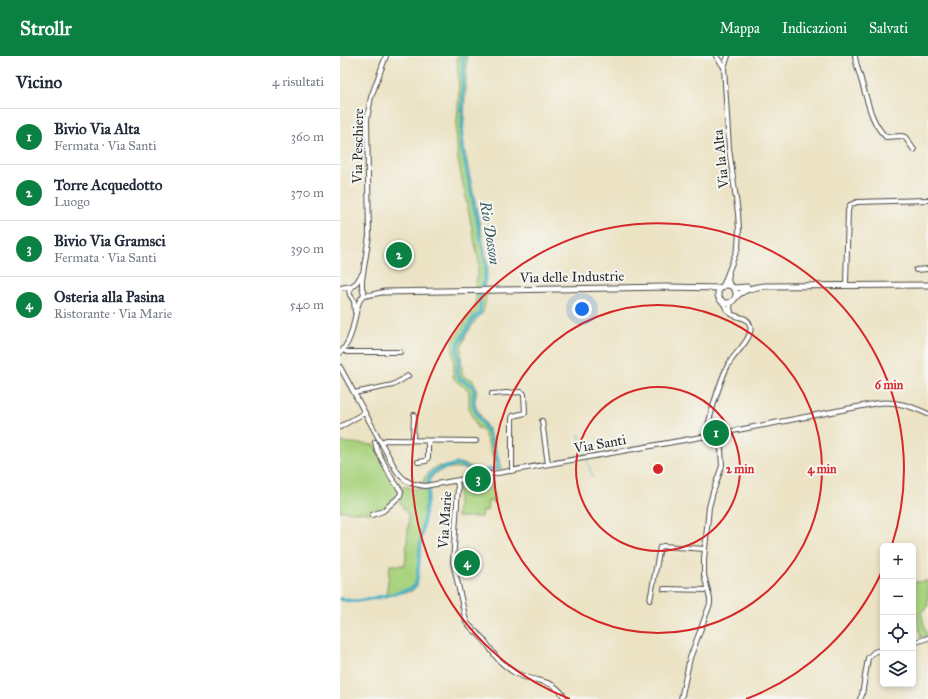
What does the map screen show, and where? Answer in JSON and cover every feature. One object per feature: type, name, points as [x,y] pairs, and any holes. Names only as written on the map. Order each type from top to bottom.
[{"type":"main road","points":[[772,283],[928,283],[765,286],[748,289],[741,292],[731,302],[726,302],[720,298],[719,290],[722,287],[740,288],[772,283]]},
{"type":"main road","name":"Via delle Industrie","points":[[689,287],[705,289],[720,298]]},
{"type":"main road","name":"Via delle Industrie","points":[[384,292],[722,287]]},
{"type":"main road","points":[[732,287],[736,292],[736,297]]},
{"type":"street","name":"Via Peschiere","points":[[362,297],[368,236],[367,119],[371,97],[386,56]]},
{"type":"street","points":[[716,56],[724,67]]},
{"type":"street","points":[[724,67],[728,56]]},
{"type":"street","points":[[855,56],[857,69],[871,114],[880,130],[886,137],[905,137],[914,150]]},
{"type":"street","name":"Via la Alta","points":[[724,67],[729,150],[739,230],[738,247],[732,262]]},
{"type":"street","points":[[846,283],[848,211],[850,205],[857,202],[928,200]]},
{"type":"street","points":[[732,262],[728,277],[732,287]]},
{"type":"street","points":[[722,287],[732,262]]},
{"type":"street","points":[[916,270],[928,269]]},
{"type":"street","points":[[354,320],[355,310],[349,290],[364,270]]},
{"type":"street","points":[[340,289],[354,285]]},
{"type":"street","name":"Via delle Industrie","points":[[354,285],[370,291],[384,292]]},
{"type":"street","points":[[340,289],[351,297]]},
{"type":"street","name":"Via delle Industrie","points":[[351,297],[362,297],[384,292]]},
{"type":"street","points":[[362,297],[354,320],[350,338],[341,351],[400,352]]},
{"type":"street","points":[[707,436],[710,420],[724,374],[730,361],[750,333],[751,327],[747,320],[728,312],[720,298]]},
{"type":"street","points":[[731,302],[730,308],[732,314]]},
{"type":"street","name":"Via Santi","points":[[340,367],[396,470],[403,479],[410,483],[425,486],[707,436],[878,403],[887,402],[902,404],[928,414]]},
{"type":"street","points":[[354,393],[393,385],[408,376]]},
{"type":"street","points":[[492,394],[521,392],[524,394],[525,413],[513,416],[512,418],[512,471]]},
{"type":"street","points":[[340,427],[364,412]]},
{"type":"street","points":[[413,440],[414,415]]},
{"type":"street","points":[[542,421],[548,464]]},
{"type":"street","points":[[681,699],[690,658],[710,607],[710,599],[704,575],[705,549],[709,507],[722,466],[720,433]]},
{"type":"street","points":[[381,442],[386,440],[476,441]]},
{"type":"street","points":[[418,462],[426,461],[428,457],[428,440]]},
{"type":"street","points":[[372,515],[389,506],[400,496],[401,491],[391,477],[377,450],[375,442]]},
{"type":"street","name":"Via Marie","points":[[457,481],[458,488],[453,562],[466,621],[470,627],[483,639],[501,662],[514,672],[532,680],[557,687],[564,699]]},
{"type":"street","points":[[650,600],[660,548],[663,546],[705,549]]},
{"type":"street","points":[[664,590],[708,590]]},
{"type":"street","points":[[916,642],[928,638]]},
{"type":"street","points":[[860,699],[868,658],[874,652],[880,650]]},
{"type":"green space","points":[[457,56],[467,56],[463,142],[488,266],[484,288],[475,288],[479,263],[458,160],[456,133],[459,92]]},
{"type":"green space","points":[[476,293],[487,293],[483,313],[476,320],[466,335],[461,348],[462,373],[465,378],[472,379],[477,389],[475,401],[476,407],[489,431],[503,469],[483,473],[474,473],[460,468],[449,468],[439,471],[431,478],[429,482],[423,483],[427,474],[431,470],[440,466],[446,467],[458,463],[484,470],[496,465],[484,433],[481,428],[477,428],[469,408],[469,391],[453,377],[454,363],[452,342],[469,316],[475,311]]},
{"type":"green space","points":[[340,442],[374,445],[400,490],[400,496],[385,508],[370,513],[340,511]]},
{"type":"green space","points":[[491,477],[495,503],[488,501],[487,511],[482,511],[481,517],[457,517],[459,483]]},
{"type":"green space","points":[[404,485],[413,489],[428,489],[417,586],[412,591],[386,596],[390,565],[405,565],[409,517],[400,502]]},
{"type":"green space","points":[[928,581],[928,607],[921,612],[927,636],[921,638],[916,611],[916,582]]},
{"type":"waterway","name":"Rio Dosson","points":[[340,599],[353,601],[366,600],[404,591],[415,586],[429,488],[429,477],[436,470],[457,464],[477,472],[497,468],[499,465],[490,437],[473,404],[474,389],[472,385],[460,379],[457,373],[459,361],[457,349],[458,344],[473,319],[480,313],[480,296],[486,272],[486,264],[462,148],[463,56]]},
{"type":"waterway","points":[[579,434],[586,457]]},
{"type":"waterway","points":[[587,460],[593,477]]},
{"type":"place","name":"Torre Acquedotto","points":[[399,255]]},
{"type":"place","name":"Bivio Via Alta","points":[[716,433]]},
{"type":"place","name":"Bivio Via Gramsci","points":[[478,479]]},
{"type":"place","name":"Osteria alla Pasina","points":[[467,563]]}]
